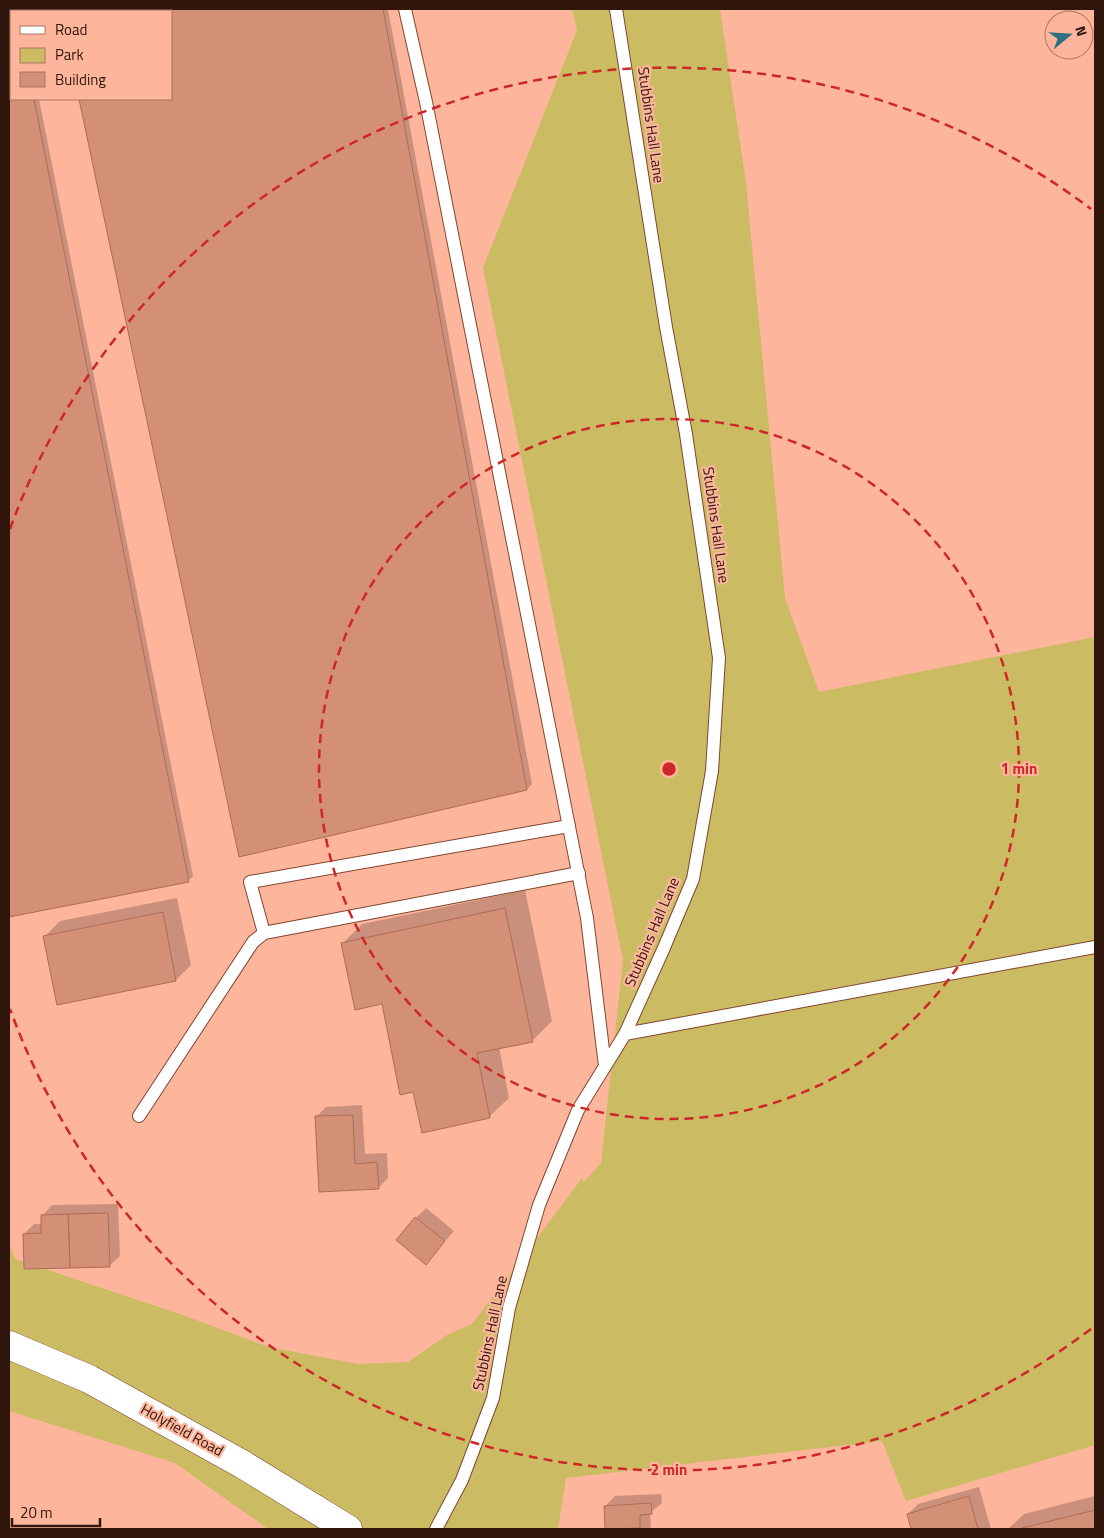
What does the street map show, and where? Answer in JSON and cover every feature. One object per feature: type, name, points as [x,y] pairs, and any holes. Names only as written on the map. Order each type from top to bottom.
[{"type":"main road","name":"Holyfield Road","points":[[9,1345],[89,1379],[242,1464],[348,1529]]},
{"type":"lane","points":[[405,9],[426,102],[579,873],[587,918],[605,1066]]},
{"type":"lane","name":"Stubbins Hall Lane","points":[[436,1529],[462,1480],[493,1398],[509,1308],[539,1205],[578,1110],[625,1034],[693,879],[712,771],[719,658],[686,434],[666,327],[616,9]]},
{"type":"lane","points":[[264,933],[250,882],[569,826]]},
{"type":"lane","points":[[139,1116],[253,942],[264,933],[579,873]]},
{"type":"lane","points":[[625,1034],[1095,947]]},
{"type":"green space","points":[[572,9],[720,9],[746,183],[785,598],[819,692],[1095,637],[1095,1445],[906,1501],[882,1441],[566,1478],[558,1529],[268,1529],[175,1463],[9,1411],[9,1243],[15,1259],[183,1315],[269,1347],[358,1364],[408,1362],[447,1335],[472,1324],[583,1177],[583,1183],[601,1163],[623,960],[483,268],[577,30]]},
{"type":"building","points":[[383,9],[527,790],[239,857],[79,100],[172,100],[172,10],[60,10]]},
{"type":"building","points":[[10,60],[10,100],[34,100],[189,882],[9,917]]},
{"type":"building","points":[[505,908],[533,1042],[477,1053],[490,1118],[422,1133],[413,1092],[400,1095],[382,1004],[355,1010],[341,943]]},
{"type":"building","points":[[163,912],[176,981],[57,1005],[43,936]]},
{"type":"building","points":[[353,1115],[355,1164],[377,1162],[379,1189],[319,1192],[315,1116]]},
{"type":"building","points":[[108,1213],[110,1267],[70,1268],[68,1214]]},
{"type":"building","points":[[68,1214],[70,1268],[24,1269],[23,1234],[41,1233],[41,1215]]},
{"type":"building","points":[[415,1217],[445,1241],[426,1265],[396,1240]]},
{"type":"building","points":[[969,1496],[978,1529],[911,1529],[907,1514]]},
{"type":"building","points":[[651,1503],[652,1514],[640,1515],[640,1528],[605,1529],[604,1506]]},
{"type":"building","points":[[1095,1510],[1095,1529],[1018,1529]]}]
